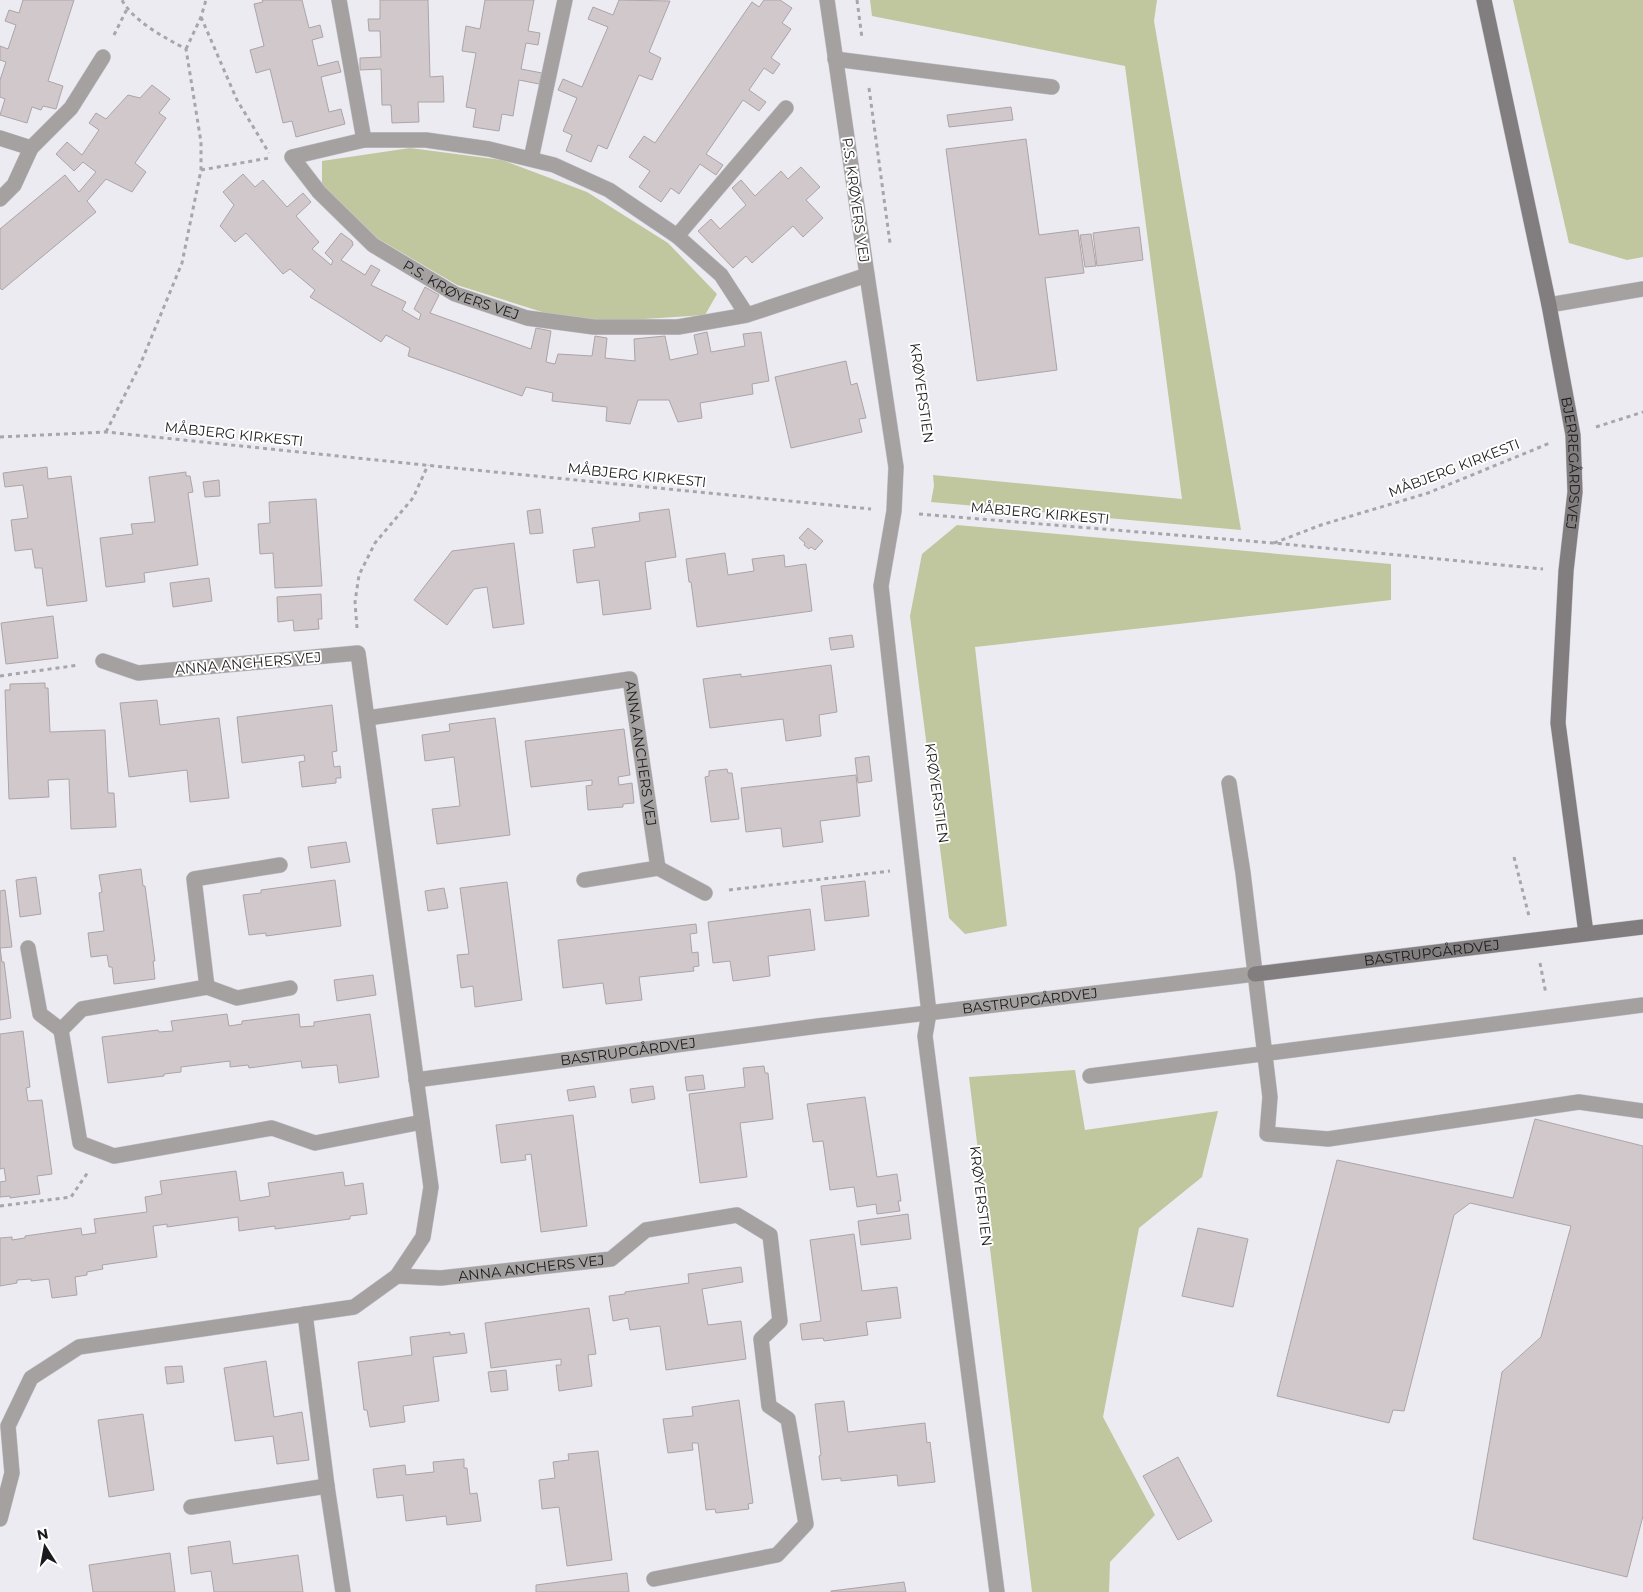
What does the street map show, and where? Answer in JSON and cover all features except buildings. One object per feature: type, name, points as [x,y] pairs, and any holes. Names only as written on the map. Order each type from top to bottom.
[{"type":"street","points":[[339,0],[364,140]]},
{"type":"street","points":[[531,159],[565,0]]},
{"type":"street","name":"P.S. KRØYERS VEJ","points":[[747,315],[721,275],[677,236],[609,190],[554,164],[489,149],[426,140],[364,140],[292,156],[319,192],[373,245],[455,294],[527,318],[594,327],[678,327],[747,315],[867,275],[827,0]]},
{"type":"street","name":"BJERREGÅRDSVEJ","points":[[1484,0],[1549,305],[1573,435],[1575,492],[1566,571],[1558,723],[1586,933]]},
{"type":"street","points":[[0,199],[14,185],[30,148],[71,108],[103,57]]},
{"type":"street","points":[[836,59],[1052,87]]},
{"type":"street","points":[[677,236],[786,108]]},
{"type":"street","points":[[0,138],[30,148]]},
{"type":"street","points":[[867,275],[896,467],[894,511],[881,586],[929,1013],[924,1036],[996,1592]]},
{"type":"street","points":[[1549,305],[1643,289]]},
{"type":"street","points":[[0,1520],[12,1473],[8,1426],[31,1378],[79,1346],[354,1307],[397,1276],[423,1237],[431,1187],[358,653]]},
{"type":"street","name":"ANNA ANCHERS VEJ","points":[[103,661],[138,674],[358,653]]},
{"type":"street","name":"ANNA ANCHERS VEJ","points":[[368,718],[630,679],[658,868]]},
{"type":"street","points":[[1229,784],[1243,873],[1270,1097],[1267,1134],[1328,1138],[1580,1102],[1643,1111]]},
{"type":"street","points":[[207,987],[194,878],[280,865]]},
{"type":"street","points":[[584,880],[658,868],[705,892]]},
{"type":"street","name":"BASTRUPGÅRDVEJ","points":[[416,1080],[799,1028],[1643,927]]},
{"type":"street","points":[[28,948],[40,1014],[61,1030],[80,1143],[114,1156],[272,1128],[314,1143],[422,1122]]},
{"type":"street","points":[[61,1030],[82,1009],[207,987],[238,998],[290,988]]},
{"type":"street","points":[[1090,1076],[1643,1005]]},
{"type":"street","name":"ANNA ANCHERS VEJ","points":[[397,1276],[441,1278],[611,1259],[646,1230],[737,1215],[770,1235],[780,1321],[761,1339],[769,1406],[788,1419],[806,1524],[778,1555],[654,1579]]},
{"type":"street","points":[[305,1314],[343,1592]]},
{"type":"street","points":[[191,1506],[327,1486]]},
{"type":"path","points":[[122,0],[127,9],[158,34],[186,49]]},
{"type":"path","points":[[106,432],[140,365],[182,263],[201,170],[201,142],[186,49],[202,17],[206,0]]},
{"type":"path","points":[[857,0],[891,248]]},
{"type":"path","points":[[103,57],[127,9]]},
{"type":"path","points":[[201,170],[272,158],[237,100],[202,17]]},
{"type":"path","name":"MÅBJERG KIRKESTI","points":[[1273,543],[1321,525],[1428,493],[1573,435],[1643,412]]},
{"type":"path","name":"MÅBJERG KIRKESTI","points":[[0,437],[106,432],[920,514],[1273,543],[1566,571]]},
{"type":"path","points":[[358,653],[355,602],[359,575],[375,543],[413,498],[428,465]]},
{"type":"path","points":[[917,522],[920,514],[919,505]]},
{"type":"path","points":[[0,676],[103,661]]},
{"type":"path","points":[[705,892],[913,868]]},
{"type":"path","points":[[0,1206],[71,1196],[102,1152]]},
{"type":"green space","points":[[870,0],[1157,0],[1154,21],[1241,530],[931,502],[934,486],[933,475],[1182,499],[1125,66],[872,16]]},
{"type":"green space","points":[[1513,0],[1643,0],[1643,257],[1627,260],[1569,243]]},
{"type":"green space","points":[[410,148],[502,160],[587,192],[668,243],[717,294],[705,315],[629,320],[561,318],[457,285],[370,234],[322,186],[322,161]]},
{"type":"green space","points":[[957,525],[1391,564],[1391,600],[975,647],[1007,926],[965,934],[949,918],[910,616],[922,554]]},
{"type":"green space","points":[[1075,1070],[1085,1130],[1218,1111],[1202,1177],[1139,1228],[1103,1417],[1155,1515],[1110,1562],[1109,1592],[1032,1592],[969,1077]]}]
